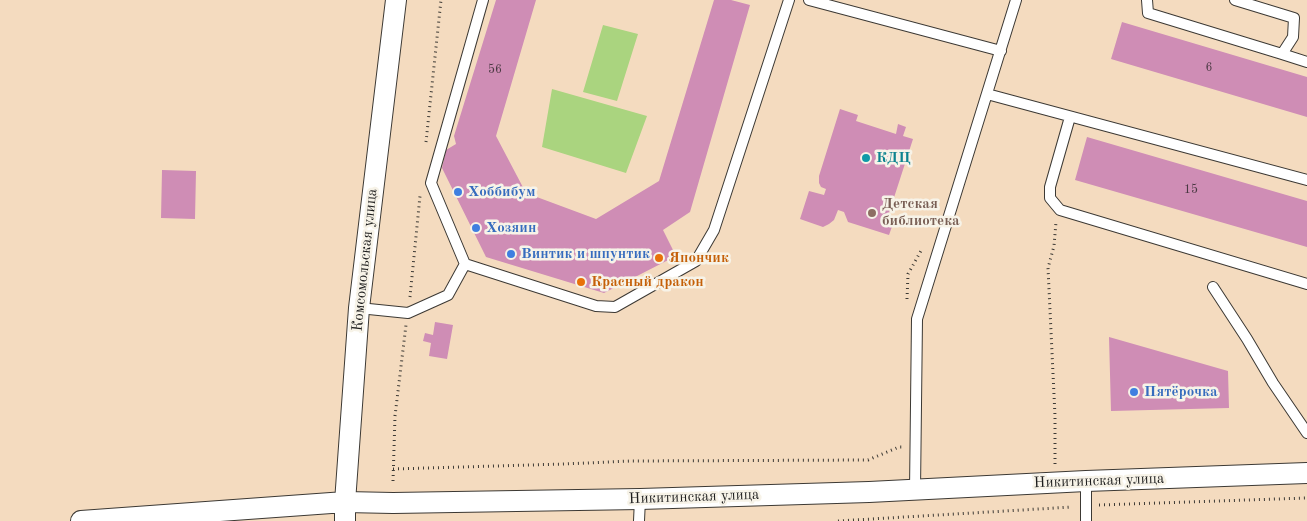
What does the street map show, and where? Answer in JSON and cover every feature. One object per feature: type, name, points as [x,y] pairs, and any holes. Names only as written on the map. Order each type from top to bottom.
[{"type":"street","name":"Комсомольская улица","points":[[345,511],[359,308],[396,0]]},
{"type":"street","name":"Никитинская улица","points":[[81,521],[345,511],[393,503],[859,492],[1056,482],[1307,473]]},
{"type":"lane","points":[[359,308],[408,314],[448,295],[464,264],[431,183],[483,0]]},
{"type":"lane","points":[[464,264],[596,306],[614,307],[696,260],[714,230],[789,0]]},
{"type":"lane","points":[[809,0],[850,5],[1001,51]]},
{"type":"lane","points":[[915,490],[917,319],[1016,0]]},
{"type":"lane","points":[[1146,0],[1148,14],[1307,62]]},
{"type":"lane","points":[[1235,0],[1294,18],[1293,37],[1282,54]]},
{"type":"lane","points":[[987,94],[1307,180]]},
{"type":"lane","points":[[1070,117],[1050,186],[1050,198],[1060,210],[1307,284]]},
{"type":"lane","points":[[1212,287],[1307,433]]},
{"type":"lane","points":[[1086,481],[1086,521]]},
{"type":"lane","points":[[639,521],[640,498]]},
{"type":"path","points":[[425,148],[440,0]]},
{"type":"path","points":[[393,481],[395,416],[421,187]]},
{"type":"path","points":[[1056,482],[1048,268],[1054,246],[1056,219],[1059,209]]},
{"type":"path","points":[[393,469],[631,461],[868,460]]},
{"type":"green space","points":[[603,25],[638,34],[617,101],[583,92]]},
{"type":"green space","points":[[552,89],[647,116],[626,173],[542,147]]},
{"type":"building","points":[[496,0],[536,0],[496,136],[526,193],[596,219],[659,181],[714,0],[731,0],[750,5],[690,212],[663,230],[676,256],[604,293],[486,257],[442,168],[446,150],[456,144],[454,136]]},
{"type":"building","points":[[1122,22],[1307,77],[1307,117],[1111,59]]},
{"type":"building","name":"КДЦ","points":[[840,109],[858,115],[856,121],[896,134],[898,124],[906,127],[903,136],[913,139],[888,216],[895,218],[889,235],[848,222],[844,212],[838,210],[834,220],[823,227],[800,219],[809,191],[824,195],[826,189],[821,187],[819,176]]},
{"type":"building","points":[[1087,137],[1307,201],[1307,247],[1075,180]]},
{"type":"building","points":[[162,170],[196,171],[195,219],[161,218]]},
{"type":"building","points":[[435,322],[453,325],[447,359],[429,356],[431,343],[423,341],[425,333],[433,335]]},
{"type":"building","points":[[1109,337],[1228,371],[1229,408],[1111,411]]},
{"type":"place","name":"КДЦ","points":[[866,158]]},
{"type":"place","name":"Хоббибум","points":[[458,192]]},
{"type":"place","name":"Детская библиотека","points":[[872,213]]},
{"type":"place","name":"Хозяин","points":[[476,228]]},
{"type":"place","name":"Винтик и шпунтик","points":[[511,254]]},
{"type":"place","name":"Япончик","points":[[659,258]]},
{"type":"place","name":"Красный дракон","points":[[581,282]]},
{"type":"place","name":"Пятёрочка","points":[[1134,392]]}]
